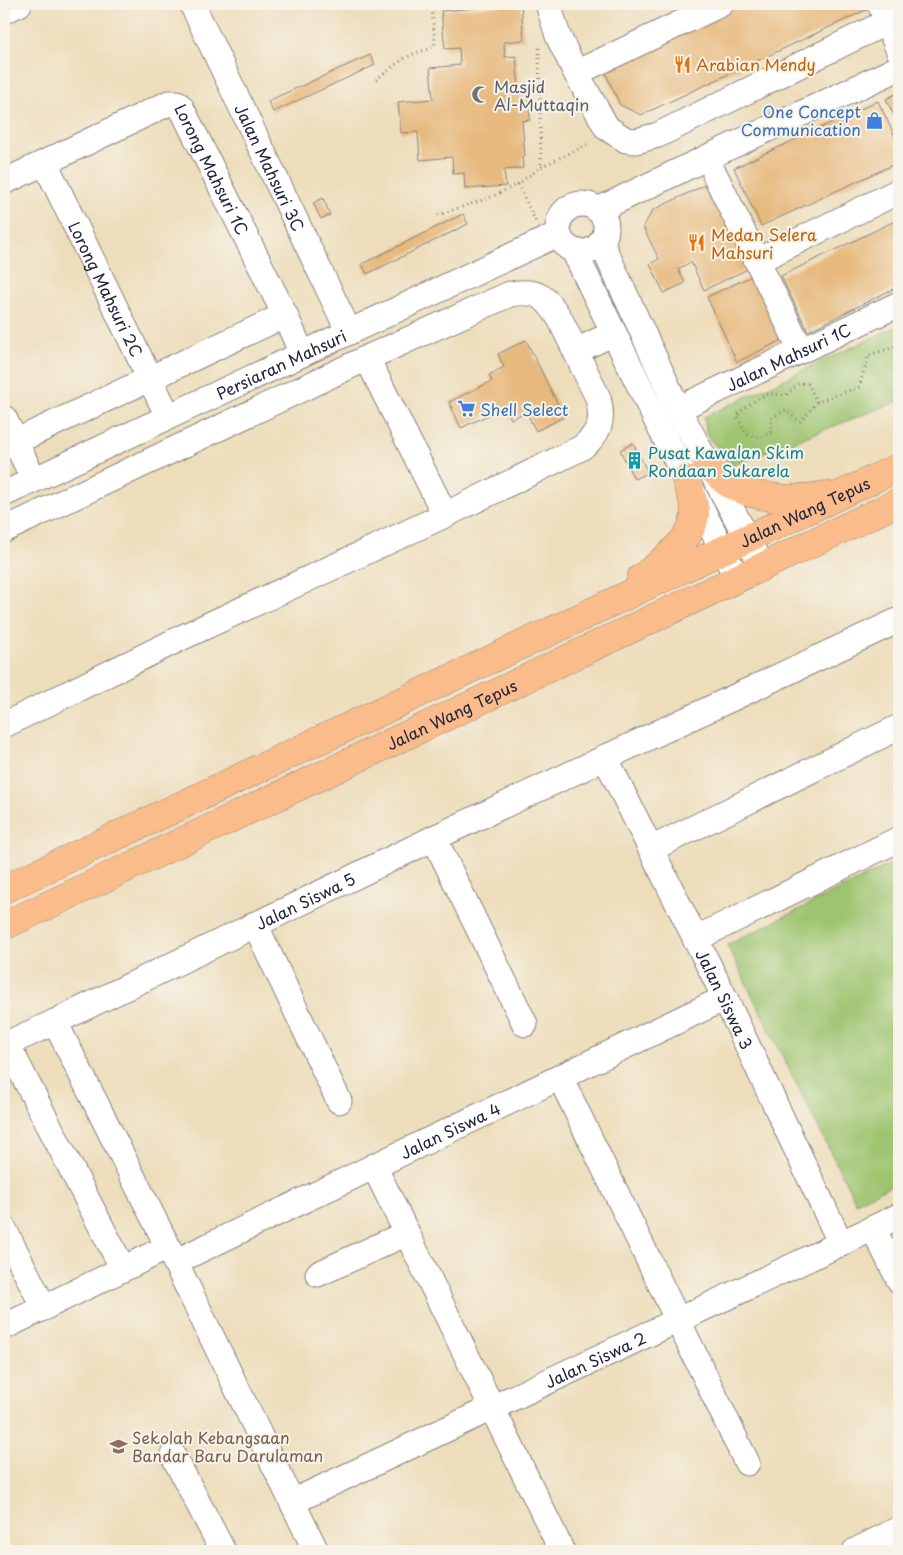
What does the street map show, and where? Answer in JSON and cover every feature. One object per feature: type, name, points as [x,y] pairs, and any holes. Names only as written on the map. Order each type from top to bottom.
[{"type":"main road","name":"Jalan Wang Tepus","points":[[4,889],[899,467]]},
{"type":"main road","points":[[614,602],[684,540],[694,522],[697,472],[748,492],[771,497],[809,498],[850,491]]},
{"type":"main road","name":"Jalan Wang Tepus","points":[[4,926],[899,502]]},
{"type":"street","points":[[4,11],[19,4]]},
{"type":"street","name":"Jalan Mahsuri 3C","points":[[192,4],[349,332]]},
{"type":"street","points":[[548,4],[558,36],[576,73],[607,128],[621,138],[636,141],[658,135],[889,13],[899,51]]},
{"type":"street","points":[[576,73],[721,4]]},
{"type":"street","points":[[598,210],[899,68]]},
{"type":"street","name":"Lorong Mahsuri 1C","points":[[4,182],[169,104],[176,103],[181,107],[285,314],[302,354]]},
{"type":"street","name":"Lorong Mahsuri 2C","points":[[45,162],[168,416]]},
{"type":"street","points":[[715,175],[801,350]]},
{"type":"street","points":[[757,261],[899,190]]},
{"type":"street","points":[[559,242],[584,252],[593,249],[601,242],[604,236],[605,222],[598,210],[582,204],[566,210],[560,217],[558,225],[559,242],[697,472],[747,539],[762,566]]},
{"type":"street","name":"Persiaran Mahsuri","points":[[4,494],[440,289],[559,242]]},
{"type":"street","points":[[601,242],[678,409],[722,551],[737,578]]},
{"type":"street","points":[[440,289],[455,319]]},
{"type":"street","points":[[4,530],[367,358],[510,294],[532,292],[546,299],[553,308],[576,351],[598,398],[601,409],[601,421],[597,432],[581,448],[445,515],[183,637],[4,725]]},
{"type":"street","name":"Jalan Mahsuri 1C","points":[[678,409],[899,304]]},
{"type":"street","points":[[10,444],[285,314]]},
{"type":"street","points":[[576,351],[614,333]]},
{"type":"street","points":[[367,358],[445,515]]},
{"type":"street","points":[[4,418],[10,444],[34,480]]},
{"type":"street","name":"Jalan Siswa 5","points":[[5,1044],[55,1022],[434,838],[899,620]]},
{"type":"street","points":[[651,849],[899,727]]},
{"type":"street","name":"Jalan Siswa 3","points":[[605,757],[725,998],[841,1244]]},
{"type":"street","points":[[434,838],[526,1024]]},
{"type":"street","points":[[695,938],[899,839]]},
{"type":"street","points":[[255,924],[339,1101]]},
{"type":"street","name":"Jalan Siswa 4","points":[[4,1327],[123,1269],[171,1254],[374,1166],[725,998]]},
{"type":"street","points":[[55,1022],[316,1551]]},
{"type":"street","points":[[5,1044],[123,1269]]},
{"type":"street","points":[[560,1077],[747,1463]]},
{"type":"street","points":[[374,1166],[562,1551]]},
{"type":"street","name":"Jalan Siswa 2","points":[[292,1502],[899,1216]]},
{"type":"street","points":[[873,1228],[899,1280]]},
{"type":"street","points":[[4,1230],[44,1308]]},
{"type":"street","points":[[318,1274],[407,1233]]},
{"type":"street","points":[[173,1455],[223,1551]]},
{"type":"street","points":[[855,1551],[899,1529]]},
{"type":"path","points":[[376,80],[418,51],[433,48],[435,45],[432,10],[435,4]]},
{"type":"path","points":[[539,42],[542,167]]},
{"type":"path","points":[[438,215],[489,198],[518,184],[542,167],[599,139],[621,138]]},
{"type":"path","points":[[518,184],[559,242]]},
{"type":"path","points":[[817,402],[808,384],[799,383],[786,395],[769,394],[742,408],[737,416],[746,434],[760,438],[770,432],[771,418],[786,410],[800,422],[817,402],[859,387],[869,355],[894,347],[899,341]]},
{"type":"green space","points":[[899,325],[899,401],[733,465],[707,436],[704,417]]},
{"type":"green space","points":[[899,860],[899,1181],[856,1203],[727,945]]},
{"type":"building","name":"Masjid Al-Muttaqin","points":[[521,4],[524,40],[504,42],[505,57],[516,56],[519,90],[528,89],[530,120],[522,121],[525,156],[522,157],[523,168],[504,170],[506,186],[465,189],[464,173],[453,174],[452,157],[420,160],[418,132],[401,133],[398,102],[433,99],[430,68],[460,65],[459,48],[445,49],[441,11]]},
{"type":"building","points":[[734,4],[879,4],[641,115],[620,105],[602,65]]},
{"type":"building","points":[[370,55],[375,65],[273,112],[268,101]]},
{"type":"building","points":[[899,92],[899,126],[886,99]]},
{"type":"building","points":[[878,101],[899,145],[899,162],[761,226],[734,168]]},
{"type":"building","name":"Medan Selera Mahsuri","points":[[713,181],[754,266],[704,290],[691,262],[678,269],[685,283],[664,293],[650,264],[659,259],[643,227],[653,210]]},
{"type":"building","points":[[323,198],[330,215],[321,219],[313,203]]},
{"type":"building","points":[[463,214],[468,224],[367,274],[362,264]]},
{"type":"building","points":[[899,219],[899,286],[808,331],[781,276]]},
{"type":"building","name":"Medan Selera Mahsuri","points":[[756,274],[786,338],[737,362],[707,297]]},
{"type":"building","points":[[526,340],[564,417],[536,431],[526,412],[511,419],[505,407],[461,428],[449,402],[492,381],[489,375],[504,367],[498,354]]},
{"type":"building","name":"Pusat Kawalan Skim Rondaan Sukarela","points":[[633,443],[648,473],[634,479],[620,450]]},
{"type":"place","name":"Arabian Mendy","points":[[682,64]]},
{"type":"place","name":"Masjid Al-Muttaqin","points":[[480,95]]},
{"type":"place","name":"One Concept Communication","points":[[875,120]]},
{"type":"place","name":"Medan Selera Mahsuri","points":[[697,243]]},
{"type":"place","name":"Shell Select","points":[[466,409]]},
{"type":"place","name":"Pusat Kawalan Skim Rondaan Sukarela","points":[[634,461]]},
{"type":"place","name":"Sekolah Kebangsaan Bandar Baru Darulaman","points":[[118,1446]]}]
